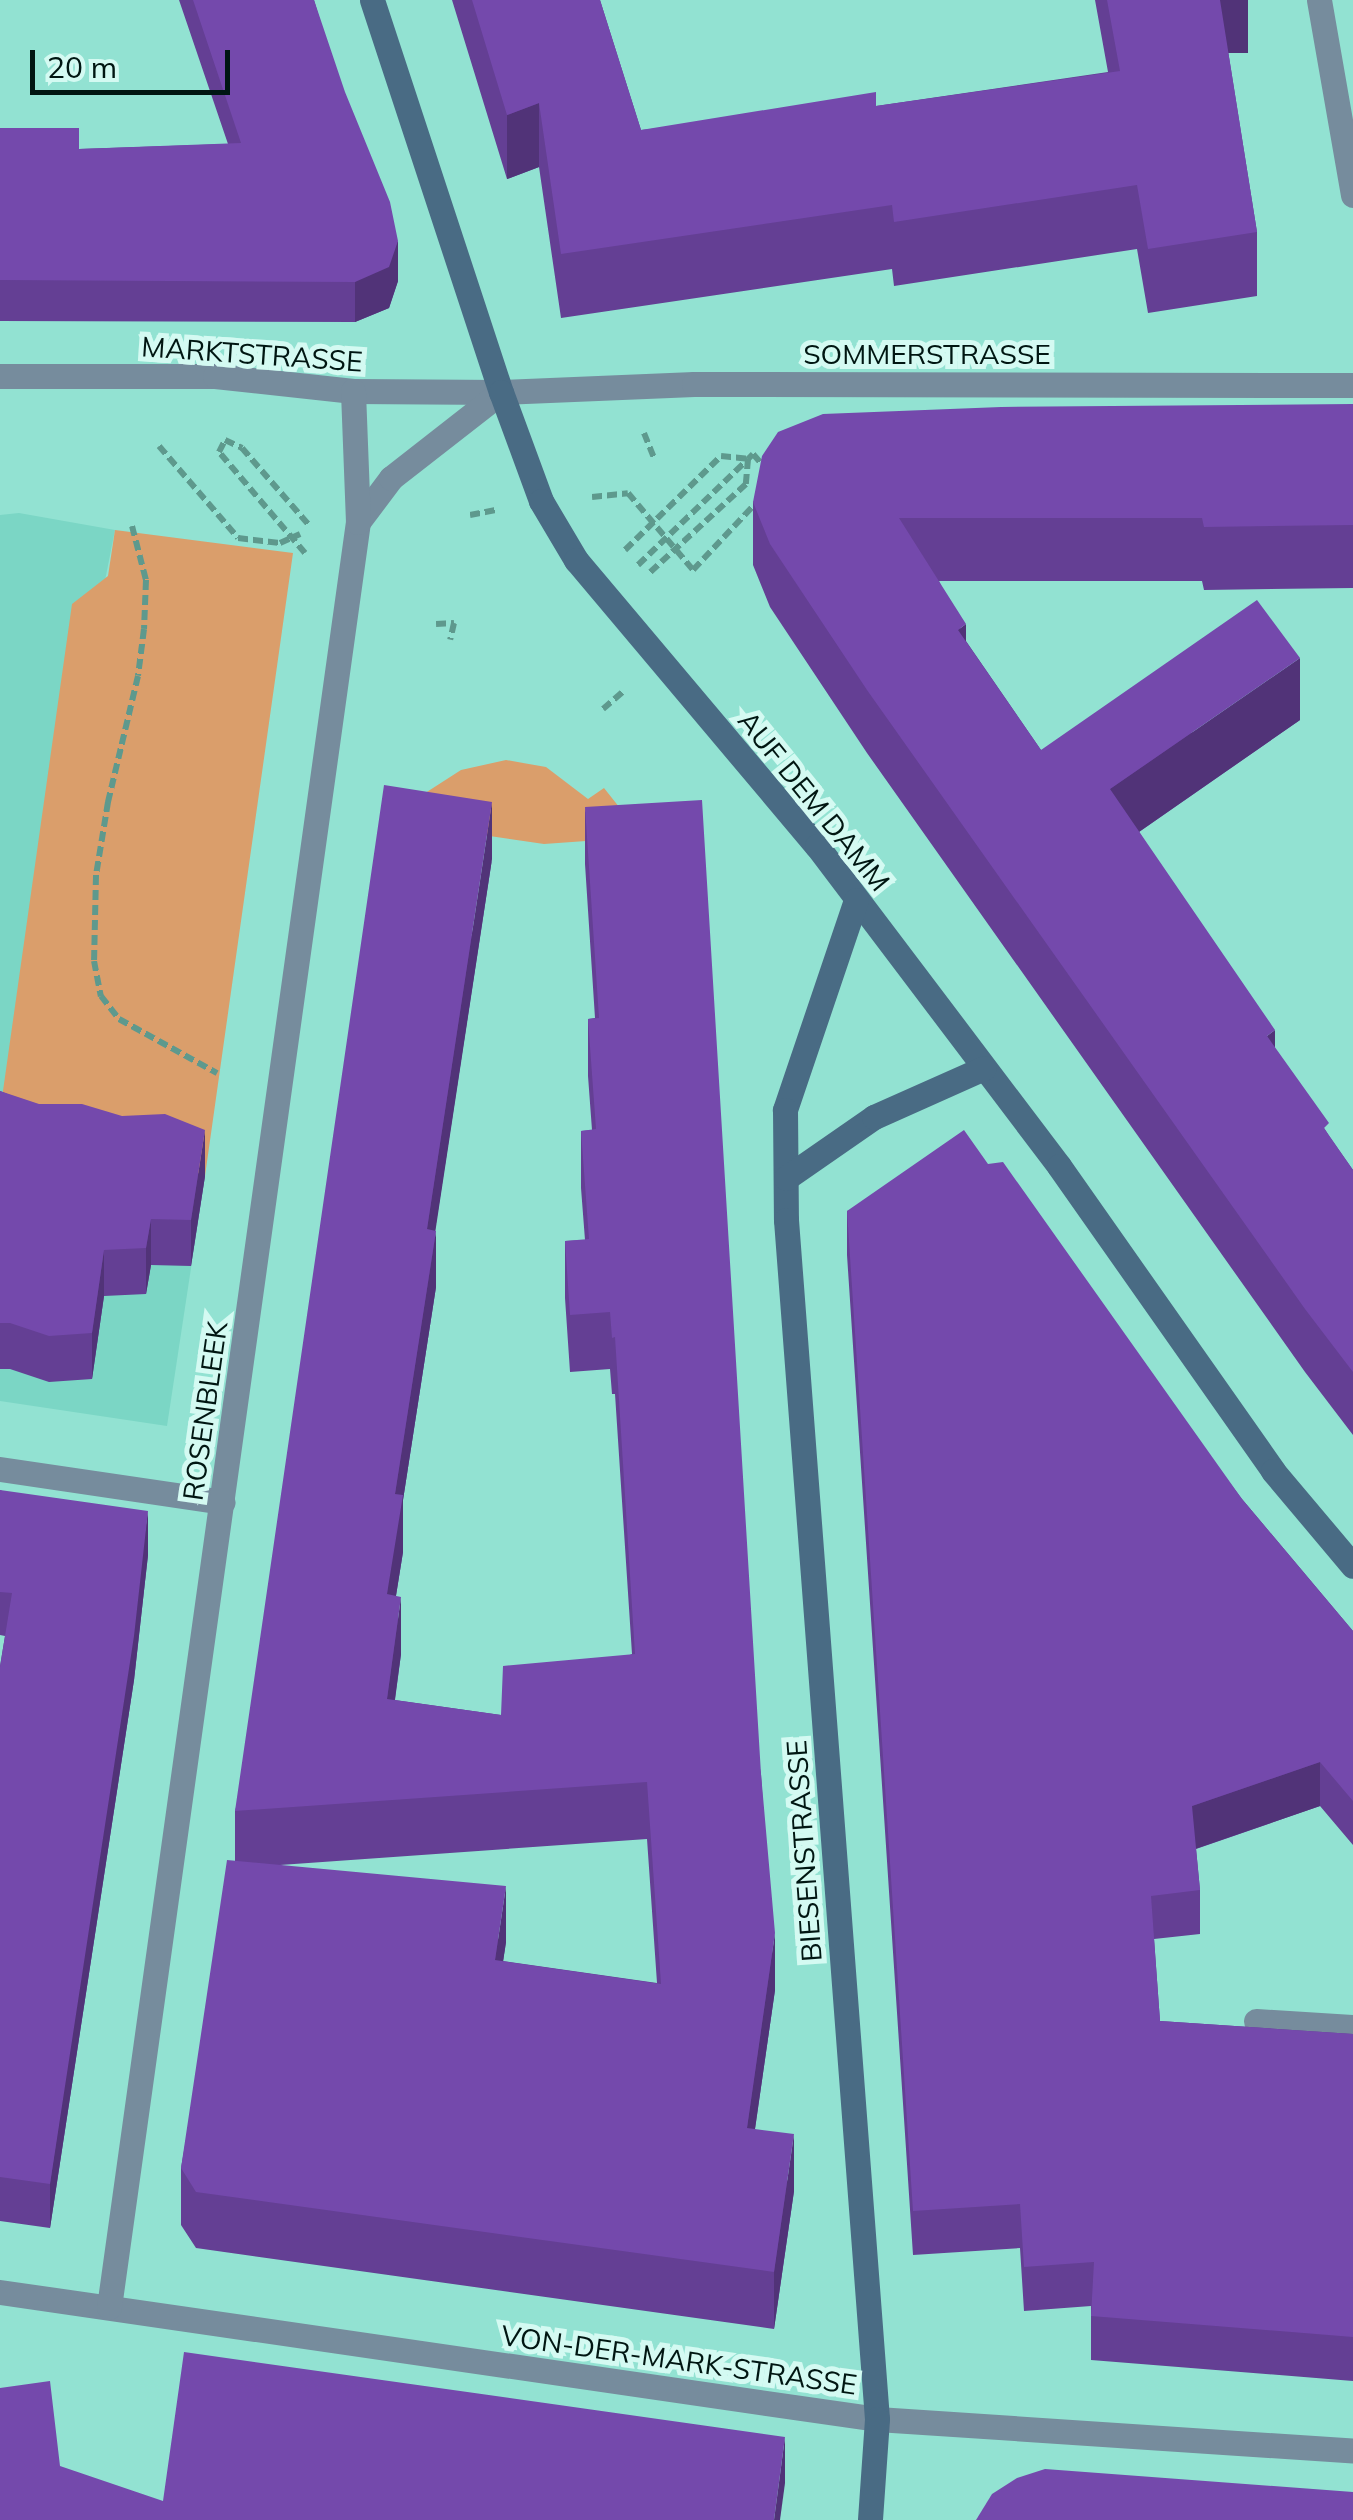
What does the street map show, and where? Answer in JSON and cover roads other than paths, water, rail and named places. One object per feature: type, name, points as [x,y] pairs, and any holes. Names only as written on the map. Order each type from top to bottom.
[{"type":"street","name":"AUF DEM DAMM","points":[[372,0],[541,502],[576,560],[816,846],[984,1068],[1273,1471],[1353,1566]]},
{"type":"street","points":[[1319,0],[1353,196]]},
{"type":"street","name":"MARKTSTRASSE","points":[[0,376],[214,376],[353,391],[501,392]]},
{"type":"street","name":"SOMMERSTRASSE","points":[[501,392],[694,384],[1353,385]]},
{"type":"street","name":"ROSENBLEEK","points":[[109,2307],[358,522],[353,391]]},
{"type":"street","name":"ROSENBLEEK","points":[[358,522],[391,478],[501,392]]},
{"type":"street","name":"BIESENSTRASSE","points":[[856,900],[785,1110],[786,1178],[877,2419],[870,2520]]},
{"type":"street","points":[[786,1178],[874,1117],[984,1068]]},
{"type":"street","points":[[0,1469],[223,1502]]},
{"type":"street","points":[[1256,2022],[1353,2027]]},
{"type":"street","name":"VON-DER-MARK-STRASSE","points":[[0,2292],[877,2419],[1353,2451]]}]
